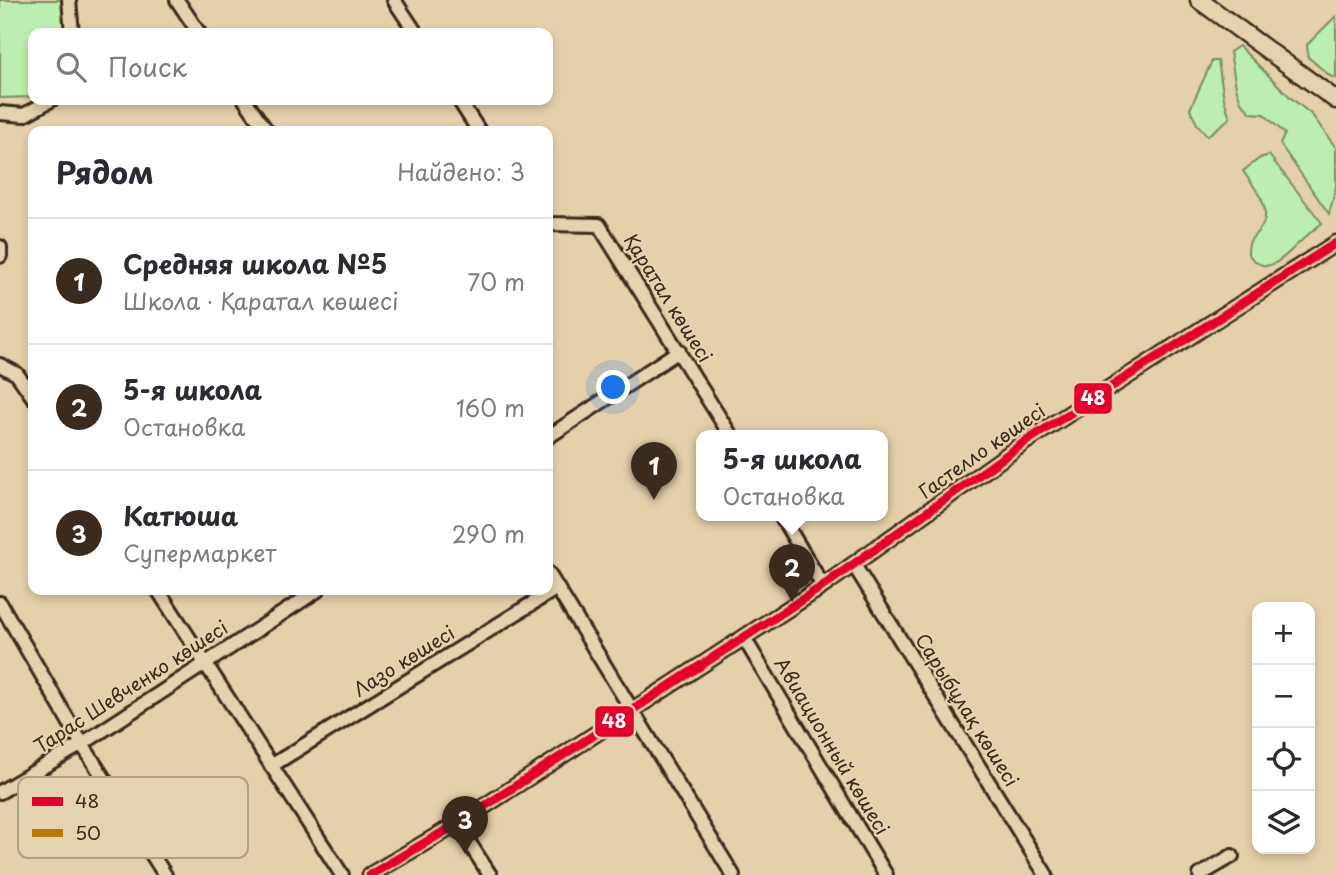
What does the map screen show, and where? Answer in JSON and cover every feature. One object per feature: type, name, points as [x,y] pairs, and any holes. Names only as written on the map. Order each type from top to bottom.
[{"type":"main road","points":[[1199,0],[1336,100]]},
{"type":"street","points":[[69,0],[72,28]]},
{"type":"street","points":[[177,0],[196,28]]},
{"type":"street","points":[[394,0],[413,28]]},
{"type":"street","points":[[0,113],[24,115],[42,105]]},
{"type":"street","points":[[248,105],[263,126]]},
{"type":"street","points":[[462,105],[476,126]]},
{"type":"street","name":"Қаратал көшесі","points":[[553,224],[599,225],[727,430]]},
{"type":"street","name":"Гастелло көшесі","points":[[370,875],[457,824],[744,638],[855,565],[1025,442],[1336,243]]},
{"type":"street","points":[[0,247],[0,256]]},
{"type":"street","points":[[553,434],[679,351]]},
{"type":"street","points":[[0,365],[17,374],[28,390]]},
{"type":"street","points":[[783,521],[823,586]]},
{"type":"street","name":"Сарыбұлақ көшесі","points":[[855,565],[1046,875]]},
{"type":"street","points":[[553,581],[733,875]]},
{"type":"street","name":"Лазо көшесі","points":[[553,590],[557,588]]},
{"type":"street","points":[[161,595],[342,875]]},
{"type":"street","name":"Тарас Шевченко көшесі","points":[[26,777],[82,744],[310,595]]},
{"type":"street","name":"Лазо көшесі","points":[[271,766],[546,595]]},
{"type":"street","points":[[0,603],[103,777]]},
{"type":"street","name":"Авиационный көшесі","points":[[744,638],[886,875]]},
{"type":"street","name":"Тарас Шевченко көшесі","points":[[0,792],[18,781]]},
{"type":"street","points":[[457,824],[490,875]]},
{"type":"street","points":[[1200,875],[1232,856]]},
{"type":"street","points":[[154,858],[165,875]]},
{"type":"green space","points":[[0,0],[61,0],[65,28],[28,28],[28,97],[0,98]]},
{"type":"green space","points":[[1336,16],[1336,78],[1308,57],[1307,45]]},
{"type":"green space","points":[[1239,46],[1312,115],[1336,148],[1336,187],[1329,214],[1280,144],[1285,134],[1264,114],[1251,113],[1241,102],[1230,52]]},
{"type":"green space","points":[[1212,61],[1218,61],[1230,118],[1207,136],[1190,109]]},
{"type":"green space","points":[[1269,155],[1322,223],[1282,259],[1276,263],[1262,265],[1248,254],[1248,248],[1262,226],[1265,211],[1260,197],[1243,171],[1260,158]]},
{"type":"transit line","name":"48","points":[[370,875],[457,824],[823,586],[1025,442],[1336,243]]},
{"type":"place","name":"Средняя школа №5","points":[[654,500]]},
{"type":"place","name":"5-я школа","points":[[792,602]]},
{"type":"place","name":"Катюша","points":[[465,854]]}]
